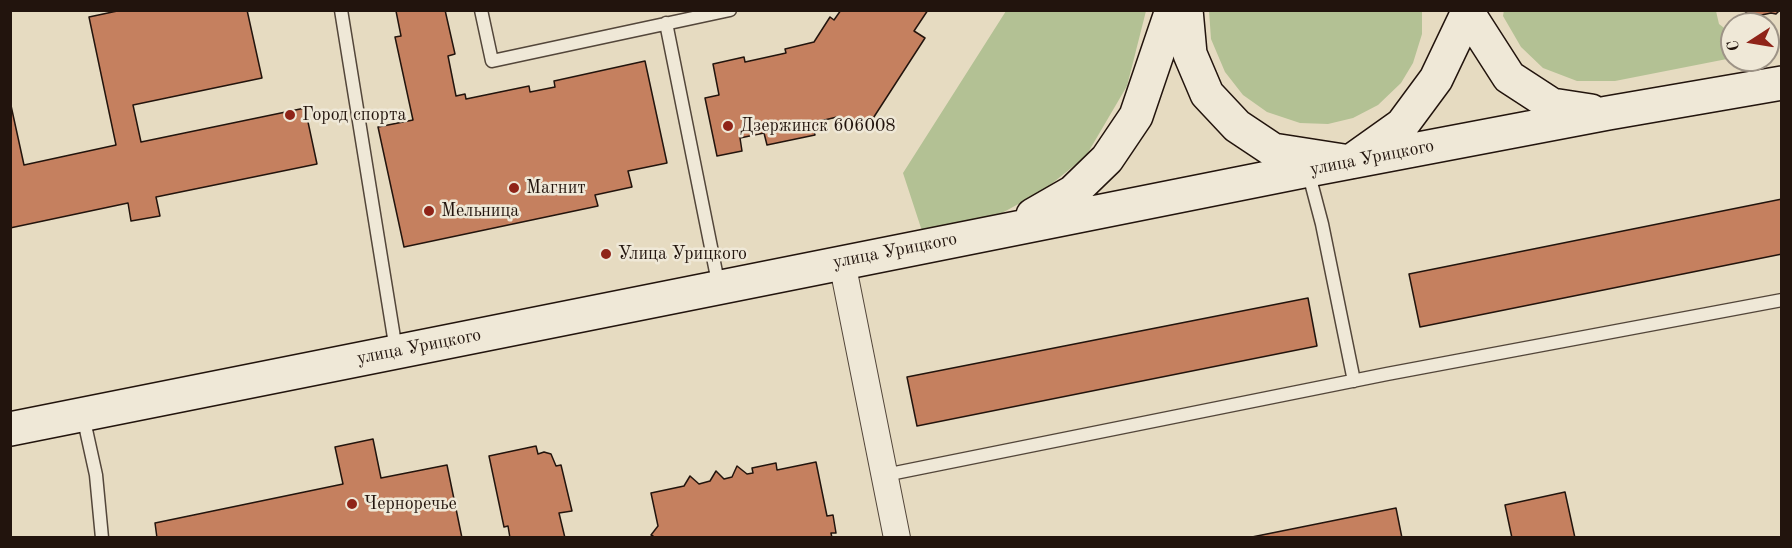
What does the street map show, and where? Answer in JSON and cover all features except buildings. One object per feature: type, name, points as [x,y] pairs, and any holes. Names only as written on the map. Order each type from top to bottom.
[{"type":"street","points":[[1010,228],[1073,192],[1107,159],[1136,116],[1173,10]]},
{"type":"street","points":[[1186,10],[1191,54],[1207,94],[1236,126],[1273,150],[1350,162],[1402,125],[1436,79],[1468,12]]},
{"type":"street","points":[[1468,12],[1509,76],[1552,105],[1608,113]]},
{"type":"street","name":"улица Урицкого","points":[[10,429],[1010,228],[1608,113],[1782,83]]},
{"type":"street","points":[[842,262],[897,537]]},
{"type":"lane","points":[[340,10],[396,351]]},
{"type":"lane","points":[[481,10],[492,61],[730,10]]},
{"type":"lane","points":[[666,24],[719,286]]},
{"type":"lane","points":[[1308,170],[1322,224],[1354,381]]},
{"type":"lane","points":[[885,475],[1354,381],[1782,300]]},
{"type":"lane","points":[[83,415],[96,475],[102,537]]},
{"type":"green space","points":[[1504,10],[1716,11],[1720,25],[1720,60],[1615,81],[1577,81],[1543,68],[1521,47],[1503,16]]},
{"type":"green space","points":[[1006,11],[1146,11],[1127,86],[1086,156],[1044,190],[1002,213],[922,231],[903,173]]},
{"type":"green space","points":[[1209,11],[1422,11],[1422,34],[1413,63],[1401,83],[1378,105],[1353,118],[1328,124],[1300,123],[1267,112],[1243,95],[1225,72],[1211,39]]},
{"type":"place","name":"Город спорта","points":[[290,115]]},
{"type":"place","name":"Дзержинск 606008","points":[[728,126]]},
{"type":"place","name":"Магнит","points":[[514,188]]},
{"type":"place","name":"Мельница","points":[[429,211]]},
{"type":"place","name":"Улица Урицкого","points":[[606,254]]},
{"type":"place","name":"Черноречье","points":[[352,504]]}]
